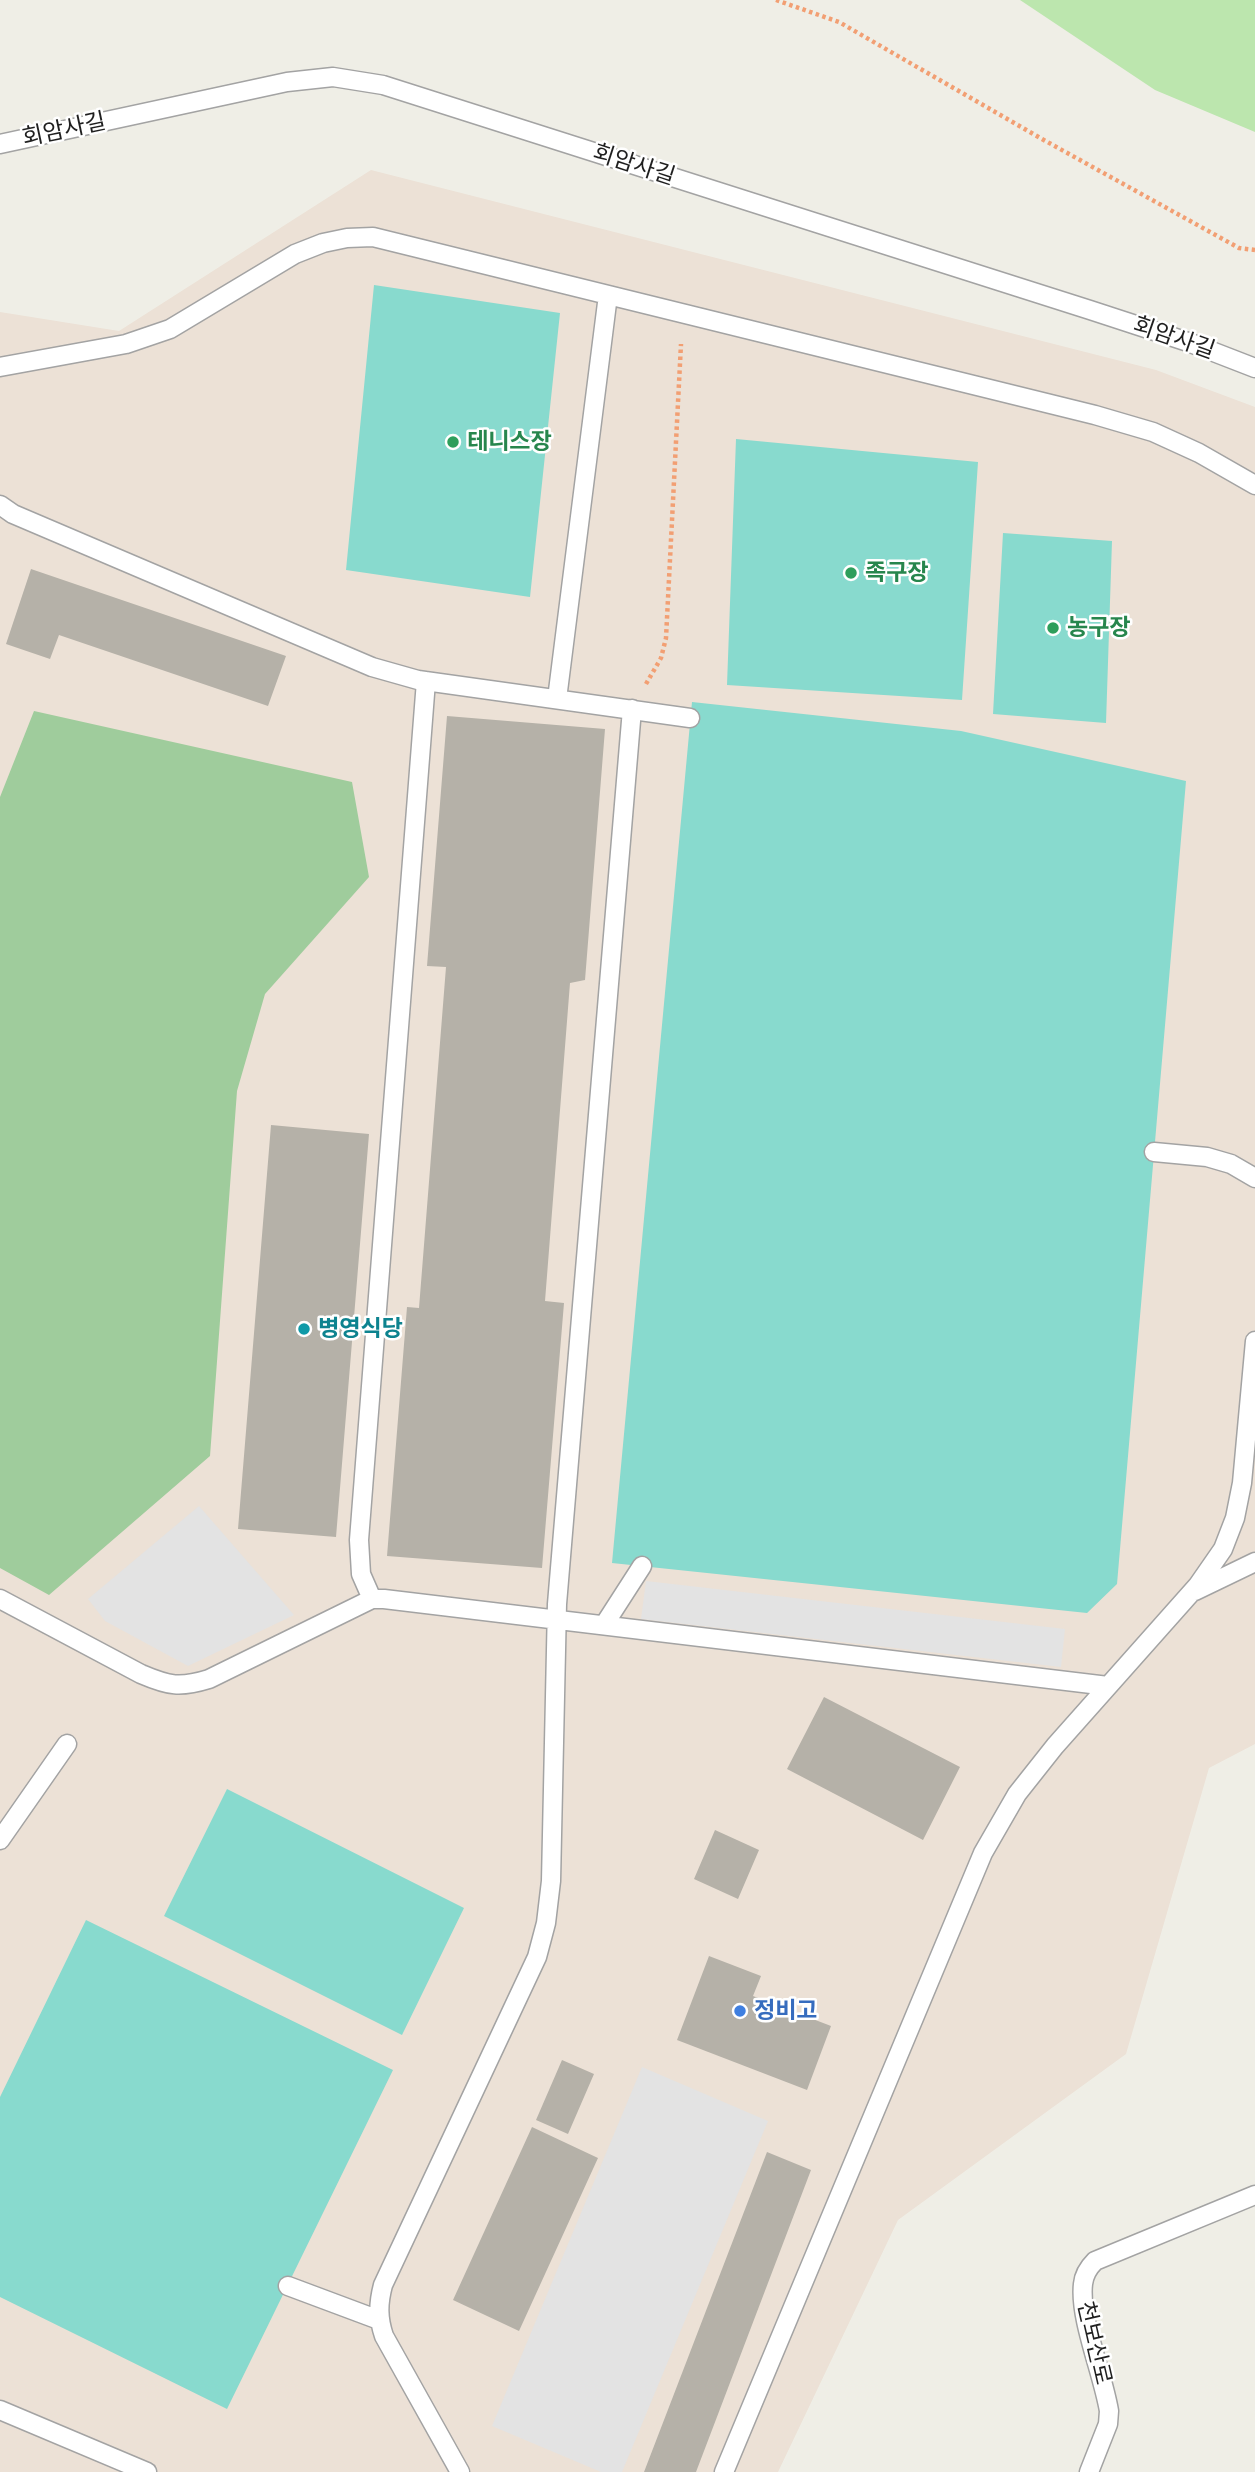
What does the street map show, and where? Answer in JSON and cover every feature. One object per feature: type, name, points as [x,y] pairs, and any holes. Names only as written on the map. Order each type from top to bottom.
[{"type":"lane","name":"회암사길","points":[[0,144],[287,82],[333,77],[383,85],[1090,310],[1188,342],[1255,368]]},
{"type":"lane","points":[[0,367],[126,344],[170,329],[295,254],[323,243],[347,238],[373,237],[1095,415],[1153,432],[1199,453],[1255,485]]},
{"type":"lane","points":[[557,699],[608,295]]},
{"type":"lane","points":[[0,505],[13,514],[372,667],[426,681],[690,718]]},
{"type":"lane","points":[[372,1600],[361,1574],[359,1540],[426,681]]},
{"type":"lane","points":[[460,2472],[384,2336],[379,2320],[379,2302],[383,2285],[537,1958],[543,1934],[551,1881],[557,1619],[632,709]]},
{"type":"lane","points":[[1154,1152],[1207,1157],[1231,1164],[1255,1178]]},
{"type":"lane","points":[[724,2472],[984,1853],[1017,1794],[1055,1746],[1189,1594],[1223,1549],[1235,1518],[1242,1483],[1255,1341]]},
{"type":"lane","points":[[1189,1594],[1255,1562]]},
{"type":"lane","points":[[604,1625],[642,1566]]},
{"type":"lane","points":[[0,1599],[141,1674],[163,1684],[184,1687],[209,1679],[372,1600],[384,1599],[1108,1686]]},
{"type":"lane","points":[[0,1840],[67,1744]]},
{"type":"lane","name":"천보산로","points":[[1088,2472],[1108,2424],[1109,2411],[1082,2300],[1083,2281],[1088,2268],[1096,2261],[1255,2196]]},
{"type":"lane","points":[[288,2286],[379,2320]]},
{"type":"lane","points":[[0,2410],[147,2472]]},
{"type":"path","points":[[776,0],[839,22],[1227,242],[1239,248],[1255,250]]},
{"type":"path","points":[[632,709],[661,658],[666,638],[682,313]]},
{"type":"shaded area","points":[[371,170],[1156,370],[1255,407],[1255,1744],[1209,1768],[1126,2054],[898,2220],[778,2472],[0,2472],[0,312],[119,331]]},
{"type":"shaded area","name":"테니스장","points":[[374,285],[560,313],[530,597],[346,570]]},
{"type":"shaded area","name":"족구장","points":[[736,439],[978,462],[962,700],[727,685]]},
{"type":"shaded area","name":"농구장","points":[[1003,533],[1112,541],[1106,723],[993,714]]},
{"type":"shaded area","points":[[692,702],[961,731],[1186,781],[1117,1584],[1087,1613],[612,1563]]},
{"type":"shaded area","points":[[199,1506],[294,1615],[188,1666],[105,1621],[88,1599]]},
{"type":"shaded area","points":[[646,1581],[1065,1629],[1061,1667],[641,1619]]},
{"type":"shaded area","points":[[227,1789],[464,1908],[402,2035],[164,1916]]},
{"type":"shaded area","points":[[86,1920],[393,2070],[227,2409],[0,2297],[0,2097]]},
{"type":"shaded area","points":[[642,2067],[768,2121],[622,2472],[601,2472],[492,2426]]},
{"type":"green space","points":[[1020,0],[1255,0],[1255,132],[1155,90]]},
{"type":"green space","points":[[34,711],[352,782],[369,877],[265,994],[237,1091],[210,1456],[49,1595],[0,1568],[0,797]]},
{"type":"building","points":[[31,569],[286,656],[268,706],[59,635],[50,659],[6,644]]},
{"type":"building","points":[[447,716],[605,729],[585,980],[570,983],[545,1301],[564,1303],[542,1568],[387,1556],[407,1307],[419,1308],[446,967],[427,966]]},
{"type":"building","name":"병영식당","points":[[271,1125],[369,1134],[336,1537],[238,1529]]},
{"type":"building","points":[[824,1697],[960,1767],[923,1840],[787,1769]]},
{"type":"building","points":[[715,1830],[759,1850],[738,1899],[694,1879]]},
{"type":"building","name":"정비고","points":[[709,1956],[761,1976],[753,1996],[831,2026],[807,2090],[677,2040]]},
{"type":"building","points":[[562,2060],[594,2074],[568,2134],[536,2120]]},
{"type":"building","points":[[532,2127],[598,2158],[519,2331],[453,2300]]},
{"type":"building","points":[[767,2152],[811,2170],[696,2472],[644,2472]]},
{"type":"place","name":"테니스장","points":[[453,442]]},
{"type":"place","name":"족구장","points":[[851,573]]},
{"type":"place","name":"농구장","points":[[1053,628]]},
{"type":"place","name":"병영식당","points":[[304,1329]]},
{"type":"place","name":"정비고","points":[[740,2011]]}]
